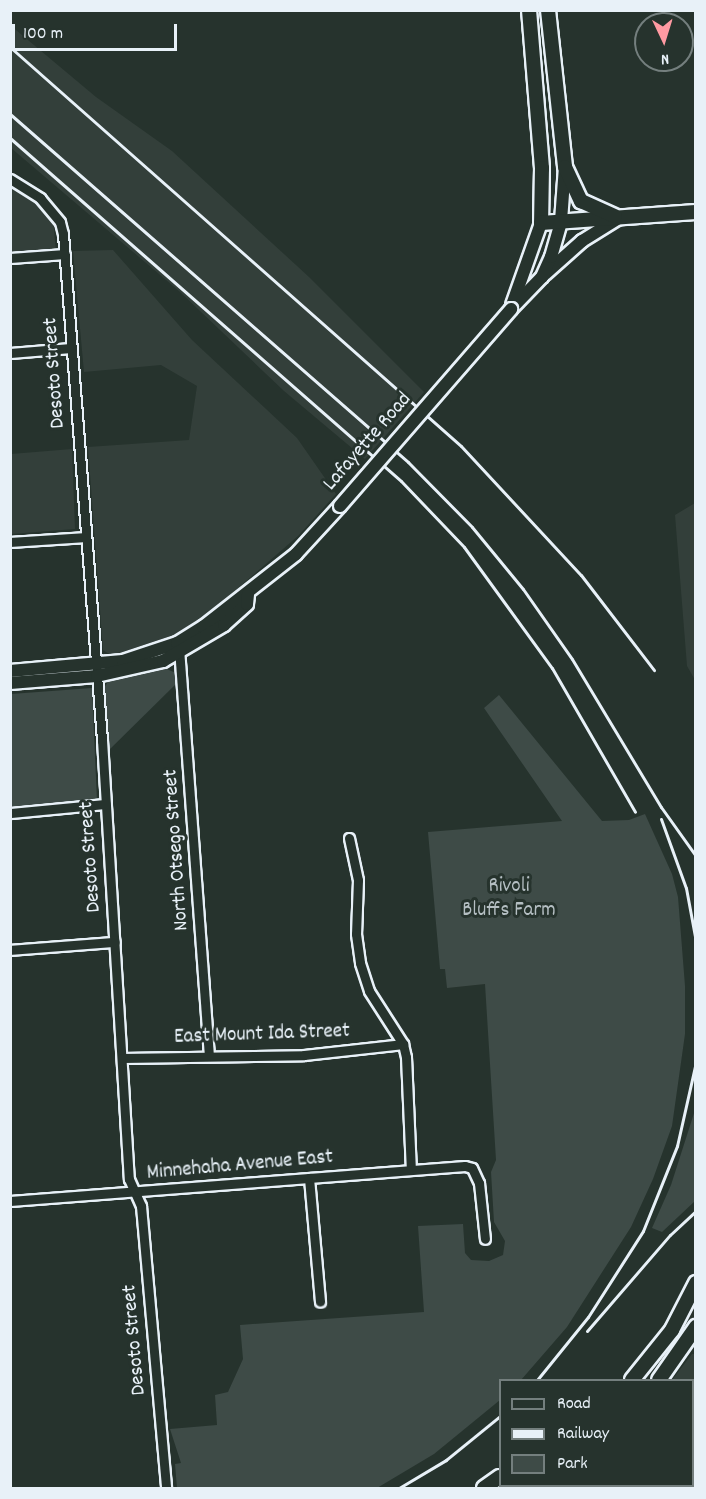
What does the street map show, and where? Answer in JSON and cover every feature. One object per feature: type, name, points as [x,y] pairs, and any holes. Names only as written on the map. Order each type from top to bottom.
[{"type":"main road","name":"Lafayette Road","points":[[529,10],[542,168],[541,223]]},
{"type":"main road","name":"Lafayette Road","points":[[548,10],[565,167]]},
{"type":"main road","points":[[565,167],[581,201],[620,218]]},
{"type":"main road","points":[[541,223],[696,212]]},
{"type":"main road","points":[[633,1379],[672,1330],[696,1282]]},
{"type":"main road","points":[[660,1379],[696,1327]]},
{"type":"main road","points":[[484,1488],[499,1478]]},
{"type":"street","name":"Lafayette Road","points":[[97,670],[161,656],[179,648],[296,554],[511,309],[542,277],[561,221],[565,167]]},
{"type":"street","name":"Desoto Street","points":[[10,179],[40,198],[60,222],[65,254],[97,670],[129,1179],[141,1206],[166,1488]]},
{"type":"street","points":[[542,277],[582,241],[620,218]]},
{"type":"street","name":"Lafayette Road","points":[[511,309],[541,223]]},
{"type":"street","points":[[10,258],[65,254]]},
{"type":"street","points":[[10,352],[71,348]]},
{"type":"street","points":[[10,542],[86,537]]},
{"type":"street","name":"North Otsego Street","points":[[179,648],[209,1056]]},
{"type":"street","points":[[10,671],[97,670]]},
{"type":"street","points":[[10,683],[97,670]]},
{"type":"street","points":[[10,813],[106,804]]},
{"type":"street","points":[[350,838],[357,874],[356,934],[360,963],[376,1005],[403,1044],[411,1170]]},
{"type":"street","points":[[10,950],[115,942]]},
{"type":"street","name":"East Mount Ida Street","points":[[122,1058],[323,1054],[403,1044]]},
{"type":"street","name":"Minnehaha Avenue East","points":[[10,1201],[411,1170],[472,1168],[479,1182],[485,1239]]},
{"type":"street","points":[[309,1178],[320,1302]]},
{"type":"shaded area","points":[[10,25],[96,97],[172,151],[309,277],[424,392],[365,459],[284,391],[179,291],[11,148]]},
{"type":"shaded area","points":[[11,185],[33,198],[53,218],[56,252],[11,256]]},
{"type":"shaded area","points":[[113,250],[192,340],[297,438],[336,494],[298,536],[200,621],[145,649],[112,656],[103,650],[88,447],[189,440],[197,386],[161,365],[84,372],[73,251]]},
{"type":"shaded area","points":[[72,449],[75,529],[11,534],[11,454]]},
{"type":"shaded area","points":[[695,503],[695,680],[687,666],[675,515]]},
{"type":"shaded area","points":[[692,1354],[695,1354],[695,1488],[537,1488],[694,1487],[694,1379],[673,1379]]},
{"type":"green space","points":[[162,667],[176,673],[178,682],[108,751],[104,688],[109,680]]},
{"type":"green space","points":[[92,688],[97,801],[11,810],[11,694]]},
{"type":"green space","name":"Rivoli Bluffs Farm","points":[[499,695],[602,821],[629,820],[645,814],[672,874],[678,897],[685,986],[685,1034],[672,1126],[653,1179],[631,1227],[567,1327],[522,1379],[499,1379],[499,1401],[434,1454],[377,1488],[177,1488],[175,1464],[181,1463],[170,1429],[217,1425],[215,1395],[228,1392],[243,1359],[240,1325],[424,1312],[418,1226],[463,1224],[465,1253],[471,1260],[489,1261],[503,1255],[505,1241],[494,1222],[491,1172],[496,1160],[485,984],[447,988],[445,969],[440,969],[428,832],[562,821],[484,708]]},
{"type":"green space","points":[[695,1110],[695,1201],[662,1232],[652,1228],[671,1185]]},
{"type":"railway","points":[[10,47],[461,446],[581,575],[654,670]]},
{"type":"railway","points":[[10,114],[408,462],[472,527],[523,589],[572,659],[661,807],[696,856]]},
{"type":"railway","points":[[10,138],[401,481],[464,547],[552,668],[635,812]]},
{"type":"railway","points":[[661,819],[686,888],[696,942]]},
{"type":"railway","points":[[538,1379],[588,1317],[643,1231],[677,1146],[696,1062]]},
{"type":"railway","points":[[587,1331],[670,1235],[696,1211]]},
{"type":"railway","points":[[399,1488],[446,1460],[499,1417]]}]
